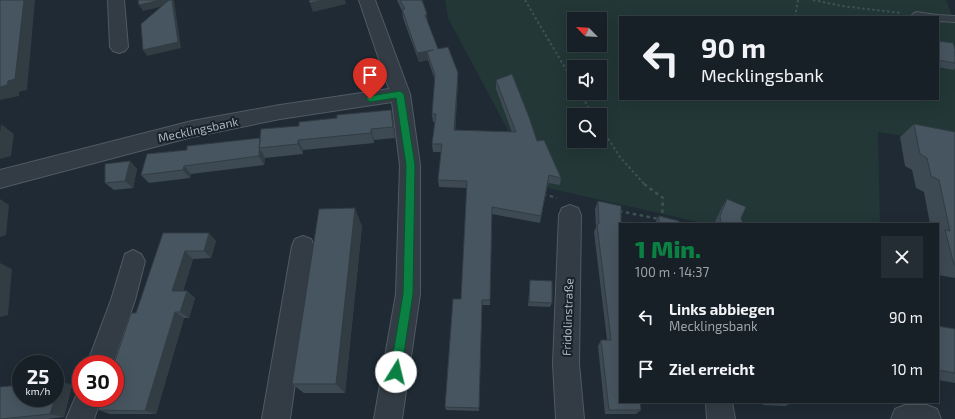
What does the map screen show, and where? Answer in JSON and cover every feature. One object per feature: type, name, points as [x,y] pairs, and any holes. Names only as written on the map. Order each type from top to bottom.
[{"type":"street","points":[[116,0],[119,47]]},
{"type":"street","points":[[366,0],[400,94],[410,165],[408,294],[388,419]]},
{"type":"street","name":"Mecklingsbank","points":[[0,179],[192,129],[280,112],[400,94]]},
{"type":"street","name":"Fridolinstraße","points":[[570,215],[566,364],[570,419]]},
{"type":"street","points":[[276,419],[303,246]]},
{"type":"street","points":[[103,355],[123,300],[133,261]]},
{"type":"street","points":[[719,403],[721,419]]},
{"type":"street","points":[[80,419],[85,407]]},
{"type":"street","points":[[905,419],[927,419]]},
{"type":"lane","points":[[917,15],[925,16]]},
{"type":"lane","points":[[939,18],[955,19]]},
{"type":"path","points":[[525,0],[567,71]]},
{"type":"path","points":[[794,16],[798,0]]},
{"type":"path","points":[[813,0],[917,15]]},
{"type":"path","points":[[607,138],[617,155],[633,175],[648,189],[663,198],[662,219]]},
{"type":"path","points":[[537,193],[572,201],[570,215]]},
{"type":"path","points":[[617,210],[669,221]]},
{"type":"green space","points":[[445,0],[946,0],[955,23],[955,144],[878,132],[880,223],[703,223],[543,187],[513,140],[448,18]]},
{"type":"building","points":[[0,0],[24,0],[15,79],[8,81],[7,85],[0,87]]},
{"type":"building","points":[[138,0],[161,0],[139,5]]},
{"type":"building","points":[[169,0],[172,0],[178,42],[143,50],[141,24]]},
{"type":"building","points":[[309,0],[323,0],[310,3]]},
{"type":"building","points":[[400,0],[422,0],[427,14],[425,15],[438,49],[448,47],[458,73],[454,130],[516,132],[496,80],[512,74],[537,141],[544,140],[561,178],[549,175],[541,216],[492,207],[490,300],[482,300],[479,408],[445,407],[453,299],[461,299],[467,181],[438,180],[442,144],[432,144],[436,114],[432,114],[435,75],[427,52],[433,50],[417,53],[402,9],[405,9]]},
{"type":"building","points":[[939,41],[953,43],[955,49],[955,63],[939,60]]},
{"type":"building","points":[[391,110],[393,127],[371,129],[371,133],[298,140],[298,144],[259,148],[261,129],[299,126],[299,122],[337,118],[337,115]]},
{"type":"building","points":[[914,124],[955,132],[955,265],[945,230],[950,231],[939,180],[931,176],[927,158],[920,154]]},
{"type":"building","points":[[260,138],[259,156],[184,166],[183,170],[141,175],[147,154],[187,150],[187,146]]},
{"type":"building","points":[[130,161],[125,181],[105,183],[105,164]]},
{"type":"building","points":[[727,199],[746,207],[741,218],[743,223],[721,223],[720,216]]},
{"type":"building","points":[[598,201],[621,206],[621,223],[619,223],[619,403],[640,403],[641,410],[609,410],[601,340],[611,340],[597,224],[599,224]]},
{"type":"building","points":[[355,208],[336,384],[292,384],[319,209]]},
{"type":"building","points":[[659,216],[679,221],[679,223],[659,223]]},
{"type":"building","points":[[163,233],[209,233],[204,251],[185,251],[172,291],[187,291],[180,312],[175,312],[145,411],[98,410],[99,407],[124,407],[124,355],[117,355],[131,313],[136,313]]},
{"type":"building","points":[[530,280],[552,281],[552,303],[529,302]]},
{"type":"building","points":[[939,326],[955,329],[955,373],[939,370]]},
{"type":"building","points":[[12,386],[12,407],[52,407],[50,414],[0,419],[0,387]]},
{"type":"route","points":[[370,99],[400,94],[410,165],[408,294],[396,372]]}]
